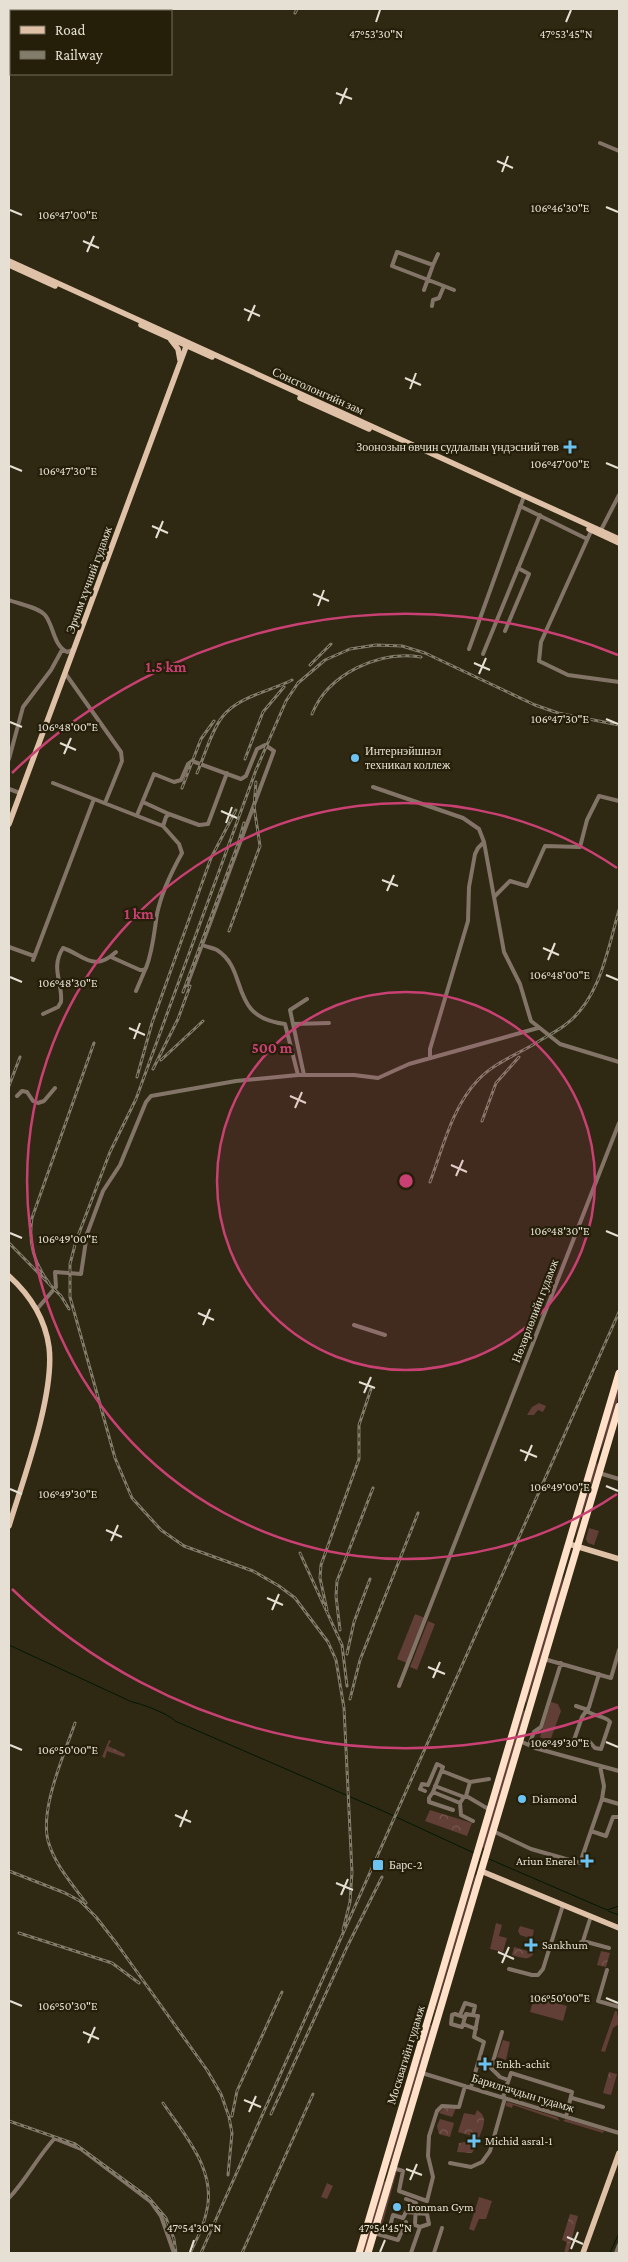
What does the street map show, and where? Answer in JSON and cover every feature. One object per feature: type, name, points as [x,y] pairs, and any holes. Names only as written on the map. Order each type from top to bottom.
[{"type":"highway","name":"Москвагийн гудамж","points":[[359,2253],[619,1374]]},
{"type":"highway","name":"Москвагийн гудамж","points":[[368,2253],[619,1406]]},
{"type":"highway","points":[[596,1452],[600,1456],[604,1455]]},
{"type":"highway","points":[[593,1461],[598,1461],[602,1465]]},
{"type":"highway","points":[[558,1578],[564,1576],[567,1580]]},
{"type":"highway","points":[[521,1706],[529,1708]]},
{"type":"highway","points":[[428,2022],[436,2024]]},
{"type":"highway","points":[[382,2176],[390,2179]]},
{"type":"main road","name":"Сонсголонгийн зам","points":[[9,261],[592,529]]},
{"type":"main road","name":"Сонсголонгийн зам","points":[[9,265],[169,338],[187,344],[523,499],[619,539]]},
{"type":"main road","points":[[169,338],[178,349],[180,362]]},
{"type":"main road","name":"Эрчим хүчний гудамж","points":[[9,824],[187,344]]},
{"type":"main road","points":[[180,362],[186,354],[201,352]]},
{"type":"main road","name":"Сонсголонгийн зам","points":[[600,532],[619,543]]},
{"type":"main road","points":[[9,1276],[22,1288],[37,1310],[48,1342],[50,1372],[35,1439],[9,1526]]},
{"type":"main road","points":[[569,1543],[619,1558]]},
{"type":"main road","points":[[482,1869],[619,1928]]},
{"type":"main road","points":[[591,1916],[619,1932]]},
{"type":"main road","points":[[583,2253],[619,2153]]},
{"type":"street","points":[[600,143],[619,150]]},
{"type":"street","points":[[433,266],[397,252],[392,266],[454,290]]},
{"type":"street","points":[[424,290],[438,254]]},
{"type":"street","points":[[432,306],[433,300],[439,298],[444,286]]},
{"type":"street","points":[[600,532],[619,494]]},
{"type":"street","points":[[469,649],[523,499]]},
{"type":"street","points":[[520,506],[587,539]]},
{"type":"street","points":[[483,654],[540,515]]},
{"type":"street","points":[[592,529],[541,642],[538,661],[568,675],[619,682]]},
{"type":"street","points":[[504,631],[529,574],[518,568]]},
{"type":"street","points":[[9,600],[40,611],[46,616],[62,650],[68,652],[74,649]]},
{"type":"street","points":[[9,759],[23,707],[62,650]]},
{"type":"street","points":[[65,673],[121,752],[122,761],[105,803]]},
{"type":"street","points":[[138,815],[154,774],[174,782],[181,780],[188,764],[192,761],[241,779],[246,776],[257,749],[265,745],[274,751],[187,985]]},
{"type":"street","points":[[143,802],[199,825],[208,824],[227,773]]},
{"type":"street","points":[[53,783],[163,826],[179,844],[182,853],[173,868],[157,913],[153,946],[136,991]]},
{"type":"street","points":[[373,787],[463,818],[479,828],[484,842],[495,896],[504,952],[520,984],[529,1017],[538,1028],[560,1044],[619,1062]]},
{"type":"street","points":[[9,789],[20,793]]},
{"type":"street","points":[[495,896],[510,881],[527,886],[545,846],[581,847],[587,820],[599,796],[619,801]]},
{"type":"street","points":[[9,947],[33,958],[94,798]]},
{"type":"street","points":[[163,826],[169,814]]},
{"type":"street","points":[[430,1058],[430,1048],[468,921],[468,890],[476,852],[484,842]]},
{"type":"street","points":[[202,945],[216,950],[226,958],[245,1001],[256,1015],[268,1021],[285,1024],[298,1075]]},
{"type":"street","points":[[43,1014],[58,1007],[60,1002],[57,970],[60,953],[63,948],[81,958],[94,962],[111,957],[116,952]]},
{"type":"street","points":[[111,957],[140,970],[146,968]]},
{"type":"street","points":[[304,1075],[290,1010],[307,1000]]},
{"type":"street","points":[[293,1024],[329,1023]]},
{"type":"street","points":[[37,1310],[56,1287],[55,1272],[81,1274],[87,1234],[103,1191],[120,1165],[149,1098],[154,1095],[236,1082],[298,1075],[354,1075],[378,1078],[409,1064],[538,1028]]},
{"type":"street","points":[[17,1096],[22,1091],[27,1092],[38,1103],[44,1101],[55,1088]]},
{"type":"street","name":"Нөхөрлөлийн гудамж","points":[[399,1686],[619,1123]]},
{"type":"street","points":[[354,1325],[385,1335]]},
{"type":"street","points":[[599,1473],[619,1479]]},
{"type":"street","points":[[544,1659],[611,1678],[619,1650]]},
{"type":"street","points":[[528,1744],[534,1732],[540,1727],[562,1663]]},
{"type":"street","points":[[573,1743],[582,1716],[588,1710],[599,1674]]},
{"type":"street","points":[[576,1706],[607,1718],[610,1722],[601,1749],[595,1748],[588,1740]]},
{"type":"street","points":[[520,1741],[619,1771]]},
{"type":"street","points":[[428,1785],[436,1764],[443,1766],[429,1801],[453,1810]]},
{"type":"street","points":[[493,1832],[532,1849],[580,1863],[602,1799],[604,1786],[600,1766]]},
{"type":"street","points":[[442,1771],[470,1782],[489,1779]]},
{"type":"street","points":[[470,1782],[465,1796],[460,1803],[461,1815],[473,1821]]},
{"type":"street","points":[[425,1791],[420,1789],[422,1784],[428,1785],[460,1803]]},
{"type":"street","points":[[434,1789],[465,1796],[490,1810]]},
{"type":"street","points":[[602,1799],[619,1804]]},
{"type":"street","points":[[591,1831],[606,1836],[613,1818],[619,1818]]},
{"type":"street","points":[[509,1968],[538,1975],[543,1969],[563,1905]]},
{"type":"street","points":[[591,1916],[582,1942],[609,1948]]},
{"type":"street","points":[[607,1970],[598,2002],[619,2007]]},
{"type":"street","points":[[463,2024],[462,2016],[465,2002],[476,2006],[474,2014]]},
{"type":"street","points":[[463,2024],[462,2027],[451,2024],[452,2015],[462,2016],[466,2013],[478,2016],[474,2037],[484,2042],[471,2088]]},
{"type":"street","points":[[463,2024],[476,2029]]},
{"type":"street","points":[[502,2032],[491,2068],[500,2078],[508,2080]]},
{"type":"street","name":"Барилгачдын гудамж","points":[[422,2073],[619,2133]]},
{"type":"street","points":[[450,2163],[471,2167],[486,2158],[490,2152],[508,2080],[512,2073],[572,2092],[566,2117]]},
{"type":"street","points":[[393,2168],[404,2171],[398,2191],[427,2201],[433,2182],[428,2148],[433,2122],[437,2111],[442,2106],[459,2107],[465,2086]]},
{"type":"street","points":[[572,2098],[603,2107]]},
{"type":"street","points":[[9,2198],[25,2181],[40,2155],[56,2139],[81,2149],[151,2202],[162,2216],[174,2253]]},
{"type":"street","points":[[406,2199],[416,2203],[415,2225]]},
{"type":"street","points":[[374,2233],[398,2240],[403,2231],[405,2220],[406,2212],[427,2214],[429,2218],[428,2224],[420,2227],[405,2220],[393,2215],[390,2224],[392,2227],[403,2231]]},
{"type":"street","points":[[411,2253],[420,2227]]},
{"type":"street","points":[[434,2253],[442,2228]]},
{"type":"street","points":[[616,2253],[619,2246]]},
{"type":"green space","points":[[619,1386],[616,1410],[600,1452],[607,1421]]},
{"type":"green space","points":[[539,1403],[546,1406],[543,1412],[538,1410],[534,1415],[527,1415],[532,1407]]},
{"type":"green space","points":[[596,1463],[598,1464],[575,1538],[582,1508]]},
{"type":"green space","points":[[589,1528],[599,1531],[594,1545],[588,1543],[586,1539]]},
{"type":"green space","points":[[564,1576],[558,1604],[526,1704],[541,1640],[554,1599]]},
{"type":"green space","points":[[415,1614],[425,1618],[407,1663],[397,1659]]},
{"type":"green space","points":[[428,1621],[435,1624],[417,1670],[410,1667]]},
{"type":"green space","points":[[551,1702],[558,1704],[561,1711],[550,1741],[540,1737]]},
{"type":"green space","points":[[523,1710],[525,1711],[485,1848],[482,1847]]},
{"type":"green space","points":[[109,1740],[111,1741],[108,1746],[125,1754],[124,1757],[107,1751],[105,1758],[102,1757]]},
{"type":"green space","points":[[430,1810],[472,1823],[467,1836],[425,1821]]},
{"type":"green space","points":[[476,1876],[433,2019],[439,1992]]},
{"type":"green space","points":[[496,1923],[502,1925],[499,1936],[507,1938],[503,1952],[490,1949]]},
{"type":"green space","points":[[520,1926],[534,1930],[532,1939],[520,1935],[518,1931]]},
{"type":"green space","points":[[514,1947],[534,1953],[530,1957],[521,1958],[512,1955]]},
{"type":"green space","points":[[601,1951],[610,1953],[606,1967],[597,1965]]},
{"type":"green space","points":[[534,1997],[567,2006],[563,2021],[530,2012]]},
{"type":"green space","points":[[615,2011],[617,2011],[619,2024],[613,2028],[605,2052],[601,2051]]},
{"type":"green space","points":[[430,2025],[432,2025],[387,2175],[393,2149]]},
{"type":"green space","points":[[503,2040],[510,2042],[506,2060],[497,2057]]},
{"type":"green space","points":[[609,2072],[617,2074],[611,2095],[603,2093]]},
{"type":"green space","points":[[508,2102],[557,2117],[560,2121],[513,2105],[512,2108],[506,2106]]},
{"type":"green space","points":[[446,2106],[456,2108],[452,2117],[439,2113]]},
{"type":"green space","points":[[477,2110],[484,2119],[479,2138],[458,2132],[464,2113],[475,2115]]},
{"type":"green space","points":[[440,2119],[454,2123],[450,2137],[439,2134],[437,2126]]},
{"type":"green space","points":[[566,2119],[604,2131],[603,2133],[563,2121]]},
{"type":"green space","points":[[464,2142],[477,2145],[472,2153],[457,2152],[459,2143]]},
{"type":"green space","points":[[397,2171],[380,2233],[377,2232]]},
{"type":"green space","points":[[384,2181],[386,2182],[366,2253],[361,2253]]},
{"type":"green space","points":[[327,2183],[333,2186],[327,2199],[321,2197]]},
{"type":"green space","points":[[479,2197],[492,2201],[486,2219],[479,2219],[474,2231],[469,2229]]},
{"type":"green space","points":[[570,2214],[578,2216],[568,2253],[564,2253],[567,2242],[562,2240]]},
{"type":"waterway","points":[[9,1645],[132,1702],[155,1710],[175,1721],[383,1811],[474,1853]]},
{"type":"waterway","points":[[489,1859],[607,1910],[619,1906]]},
{"type":"waterway","points":[[608,1911],[619,1915]]},
{"type":"waterway","points":[[619,2205],[619,2216]]},
{"type":"waterway","points":[[610,2253],[619,2233]]},
{"type":"railway","points":[[295,13],[297,9]]},
{"type":"railway","points":[[310,665],[331,644]]},
{"type":"railway","points":[[343,1930],[350,1902],[352,1872],[344,1708],[336,1660],[328,1642],[295,1598],[253,1571],[184,1546],[161,1530],[132,1498],[115,1458],[70,1297],[70,1264],[76,1241],[110,1152],[136,1099],[256,770],[286,701],[298,683],[325,660],[350,649],[376,645],[402,646],[425,653],[535,705],[558,713],[619,725]]},
{"type":"railway","points":[[312,714],[330,687],[357,668],[372,661],[388,657],[421,657]]},
{"type":"railway","points":[[197,773],[215,729],[230,709],[246,699],[292,680]]},
{"type":"railway","points":[[245,759],[263,712],[284,687]]},
{"type":"railway","points":[[182,788],[201,739],[214,721]]},
{"type":"railway","points":[[229,931],[260,846],[254,806],[256,782]]},
{"type":"railway","points":[[137,1077],[152,1023],[211,858],[236,810]]},
{"type":"railway","points":[[183,992],[244,823]]},
{"type":"railway","points":[[430,1182],[455,1115],[461,1103],[478,1080],[498,1064],[562,1028],[587,1002],[601,972],[619,910]]},
{"type":"railway","points":[[153,1069],[178,1019],[190,986]]},
{"type":"railway","points":[[161,1060],[203,1021]]},
{"type":"railway","points":[[49,1283],[39,1268],[33,1252],[31,1236],[32,1218],[94,1043]]},
{"type":"railway","points":[[9,1086],[20,1057]]},
{"type":"railway","points":[[482,1121],[496,1083],[519,1057]]},
{"type":"railway","points":[[9,1243],[61,1296],[69,1309]]},
{"type":"railway","points":[[201,2253],[619,1312]]},
{"type":"railway","points":[[327,1610],[320,1578],[321,1565],[359,1459],[359,1425],[371,1389]]},
{"type":"railway","points":[[340,1630],[336,1596],[337,1581],[373,1488]]},
{"type":"railway","points":[[350,1699],[360,1660],[418,1513]]},
{"type":"railway","points":[[300,1553],[342,1645],[347,1686]]},
{"type":"railway","points":[[347,1654],[354,1622],[370,1579]]},
{"type":"railway","points":[[75,1723],[49,1800],[47,1831],[49,1844],[56,1860],[86,1903]]},
{"type":"railway","points":[[9,1871],[65,1893],[80,1901],[96,1917],[117,1944],[207,2070],[221,2094],[232,2133],[228,2175]]},
{"type":"railway","points":[[271,2114],[347,1947],[382,1877]]},
{"type":"railway","points":[[19,1933],[112,1963],[139,1983]]},
{"type":"railway","points":[[232,2116],[237,2091],[282,1992]]},
{"type":"railway","points":[[242,2253],[313,2094]]},
{"type":"railway","points":[[163,2103],[197,2155],[207,2183],[206,2214],[190,2253]]},
{"type":"railway","points":[[9,2121],[75,2144],[149,2198],[166,2218],[174,2239],[176,2253]]},
{"type":"place","name":"Зоонозын өвчин судлалын үндэсний төв","points":[[570,447]]},
{"type":"place","name":"Интернэйшнэл техникал коллеж","points":[[355,758]]},
{"type":"place","name":"Diamond","points":[[522,1799]]},
{"type":"place","name":"Ariun Enerel","points":[[587,1861]]},
{"type":"place","name":"Барс-2","points":[[378,1865]]},
{"type":"place","name":"Sankhum","points":[[531,1945]]},
{"type":"place","name":"Enkh-achit","points":[[485,2064]]},
{"type":"place","name":"Michid asral-1","points":[[474,2141]]},
{"type":"place","name":"Ironman Gym","points":[[397,2207]]}]
